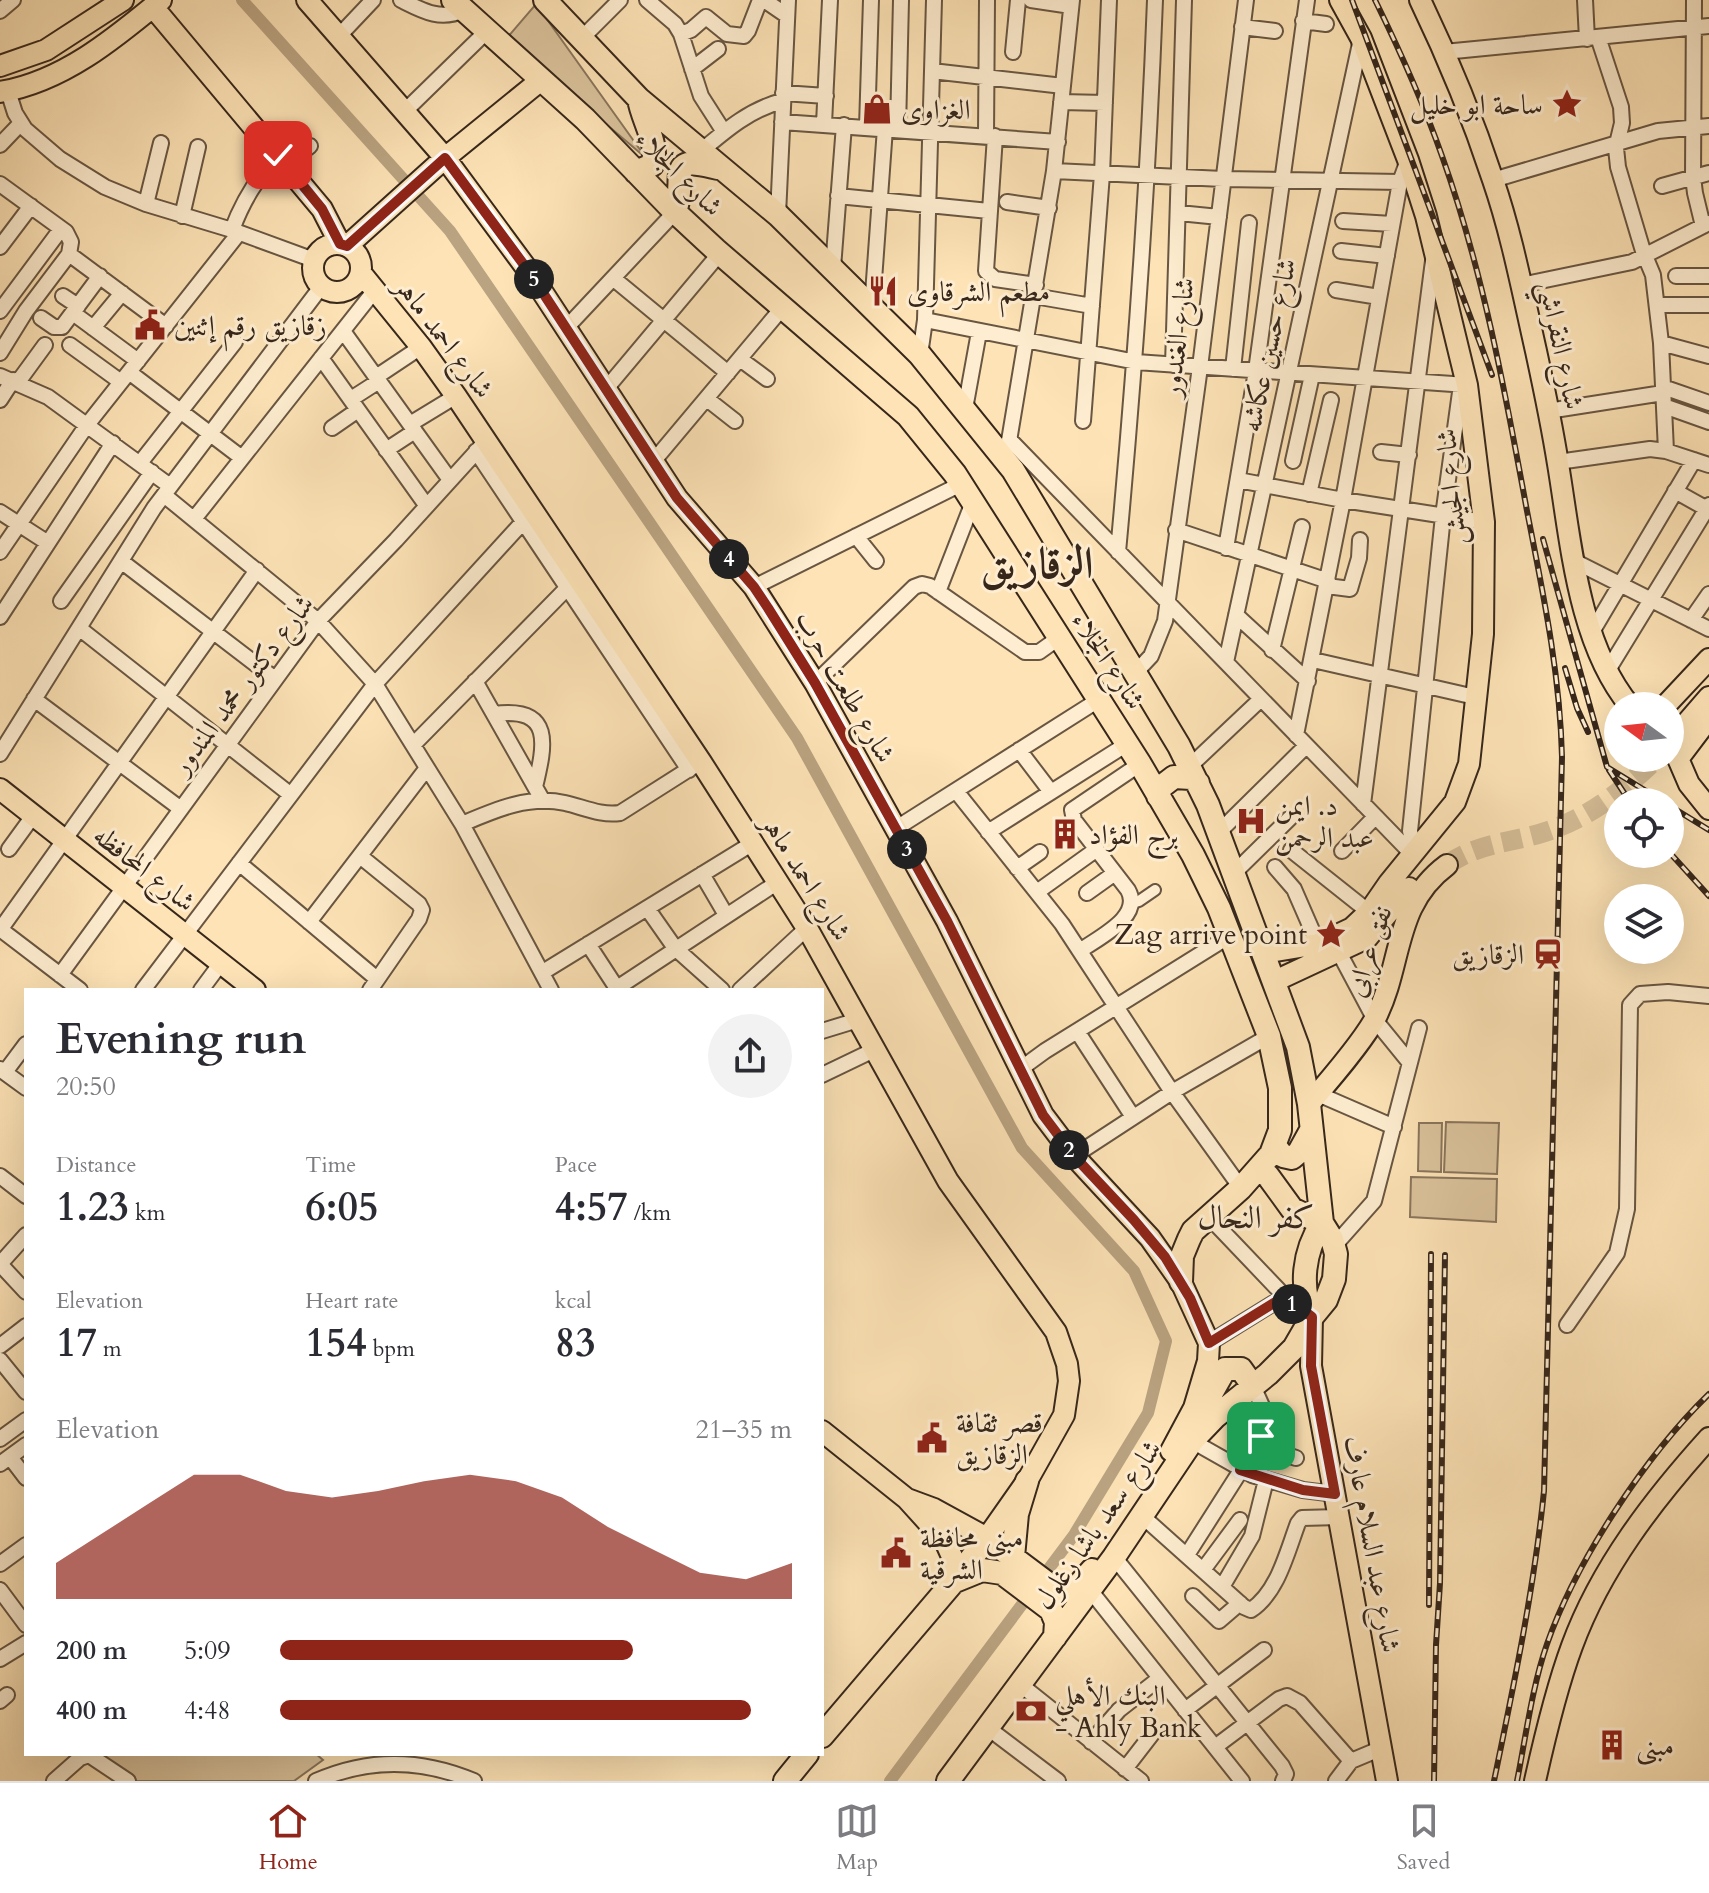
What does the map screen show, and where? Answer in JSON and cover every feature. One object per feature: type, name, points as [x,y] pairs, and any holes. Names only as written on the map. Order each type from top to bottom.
[{"type":"highway","name":"شارع الجلاء","points":[[545,0],[639,99],[700,152],[725,163],[920,355],[965,409],[1007,449],[1189,765],[1219,832],[1275,981],[1313,1099],[1310,1132],[1322,1223]]},
{"type":"highway","name":"شارع الجلاء","points":[[458,5],[585,119],[675,212],[908,416],[967,493],[1100,699],[1207,881],[1269,1036],[1278,1071],[1282,1109],[1275,1146],[1258,1170],[1193,1231],[1185,1247],[1181,1282]]},
{"type":"highway","points":[[636,172],[646,170],[655,158],[639,99]]},
{"type":"highway","points":[[675,212],[679,202],[680,171],[685,165],[692,162],[725,163]]},
{"type":"highway","points":[[1179,754],[1189,765],[1191,778],[1174,777],[1161,787],[1148,779],[1170,769],[1179,754]]},
{"type":"highway","points":[[1275,1146],[1283,1156],[1292,1158],[1310,1132]]},
{"type":"highway","points":[[1258,1170],[1268,1176],[1292,1209],[1322,1223],[1334,1246]]},
{"type":"highway","points":[[1312,1317],[1304,1281],[1308,1250],[1322,1223]]},
{"type":"highway","name":"شارع سعد باشا زغلول","points":[[948,1781],[1021,1685],[1056,1610],[1114,1557],[1192,1441],[1294,1348],[1326,1300],[1334,1279],[1334,1246]]},
{"type":"highway","name":"شارع سعد باشا زغلول","points":[[1089,1583],[1171,1451],[1203,1412],[1225,1369],[1241,1369],[1253,1386]]},
{"type":"highway","points":[[1010,1563],[1017,1514],[1027,1481]]},
{"type":"highway","points":[[824,1734],[987,1538],[1056,1610],[1076,1588],[1089,1583]]},
{"type":"highway","points":[[954,1581],[1010,1563]]},
{"type":"highway","points":[[785,1781],[800,1756]]},
{"type":"main road","points":[[123,0],[63,41],[1,66],[4,91],[35,83],[71,66],[157,4],[322,209],[343,245],[359,257],[361,273],[358,281],[337,293],[321,287],[313,274],[314,260],[324,247],[343,245],[541,80]]},
{"type":"main road","name":"شارع طلعت حرب","points":[[307,0],[445,158],[567,327],[677,498],[754,587],[815,683],[947,921],[1043,1115],[1074,1156],[1150,1238],[1181,1282],[1209,1343]]},
{"type":"main road","name":"شارع الجيش","points":[[1329,945],[1369,912],[1409,845],[1455,802],[1464,783],[1469,764],[1484,597],[1484,522],[1464,385],[1434,250],[1408,160],[1361,38],[1340,0]]},
{"type":"main road","name":"شارع النقراشي","points":[[1421,1],[1493,180],[1521,285],[1548,411],[1572,560],[1592,632],[1621,692]]},
{"type":"main road","points":[[26,58],[35,83]]},
{"type":"main road","name":"شارع احمد ماهر","points":[[361,273],[456,396],[481,446],[572,583],[695,766],[753,843],[807,928],[948,1181],[1056,1332],[1063,1347],[1069,1381],[1064,1415],[1027,1481],[987,1538]]},
{"type":"main road","points":[[1678,692],[1709,659]]},
{"type":"main road","points":[[1684,711],[1709,683]]},
{"type":"main road","points":[[1684,730],[1709,697]]},
{"type":"main road","points":[[1684,737],[1709,718]]},
{"type":"main road","points":[[1684,772],[1709,809]]},
{"type":"main road","name":"شارع المحافظه","points":[[0,789],[252,988]]},
{"type":"main road","name":"نفق عرابى","points":[[1275,981],[1329,945],[1367,938],[1393,910],[1417,876],[1444,859],[1406,916],[1375,1020],[1313,1099]]},
{"type":"main road","points":[[1263,953],[1329,945]]},
{"type":"main road","name":"شارع عبد السلام عارف","points":[[1312,1317],[1311,1366],[1387,1781]]},
{"type":"main road","points":[[1171,1451],[1194,1408],[1208,1361],[1209,1343]]},
{"type":"main road","points":[[824,1433],[907,1499],[951,1551],[954,1581]]},
{"type":"main road","points":[[1535,1781],[1572,1646],[1588,1609],[1646,1513],[1709,1438]]},
{"type":"main road","points":[[907,1499],[934,1509],[987,1538]]},
{"type":"street","points":[[0,11],[13,0]]},
{"type":"street","points":[[338,37],[373,0]]},
{"type":"street","points":[[401,0],[438,16],[451,15],[458,5]]},
{"type":"street","points":[[581,39],[620,0]]},
{"type":"street","points":[[647,0],[675,24],[681,34],[701,96],[724,132]]},
{"type":"street","points":[[681,34],[706,17],[727,34],[744,36],[762,0],[787,8],[778,215]]},
{"type":"street","points":[[824,124],[830,0]]},
{"type":"street","points":[[867,127],[871,0]]},
{"type":"street","points":[[872,308],[880,201],[892,129],[901,0]]},
{"type":"street","points":[[920,355],[925,320],[934,0]]},
{"type":"street","points":[[987,0],[986,78],[990,136],[986,271],[995,279],[1092,306]]},
{"type":"street","points":[[1013,52],[1018,0]]},
{"type":"street","points":[[1031,0],[1071,3],[1049,208],[1007,449],[1118,552],[1375,817],[1409,845]]},
{"type":"street","points":[[1083,421],[1102,174],[1109,0]]},
{"type":"street","points":[[1118,552],[1136,362],[1155,0]]},
{"type":"street","points":[[1173,365],[1184,0]]},
{"type":"street","name":"شارع الغندور","points":[[1136,672],[1151,656],[1159,639],[1167,603],[1246,0]]},
{"type":"street","points":[[1226,548],[1256,371],[1307,0]]},
{"type":"street","points":[[1585,0],[1592,38],[1621,107],[1618,167],[1653,275],[1661,343],[1666,451]]},
{"type":"street","points":[[1521,285],[1608,269],[1645,256],[1706,225],[1693,177],[1702,126],[1702,26],[1694,0]]},
{"type":"street","points":[[1303,21],[1326,24]]},
{"type":"street","points":[[1444,52],[1702,26]]},
{"type":"street","points":[[1242,27],[1275,31]]},
{"type":"street","points":[[404,112],[487,31]]},
{"type":"street","name":"شارع حسين عكاشه","points":[[1226,662],[1361,38]]},
{"type":"street","points":[[692,69],[718,49]]},
{"type":"street","points":[[932,71],[986,78],[1105,103]]},
{"type":"street","points":[[4,91],[18,118],[60,159],[82,174],[146,204],[236,231],[314,260]]},
{"type":"street","points":[[700,152],[746,115],[783,97],[826,96]]},
{"type":"street","points":[[0,120],[18,118]]},
{"type":"street","points":[[0,145],[18,118]]},
{"type":"street","points":[[782,122],[1058,142]]},
{"type":"street","points":[[833,268],[844,125]]},
{"type":"street","points":[[1493,180],[1658,131],[1702,126]]},
{"type":"street","points":[[146,204],[161,143]]},
{"type":"street","points":[[0,552],[87,425],[236,231],[250,189],[282,159],[310,146]]},
{"type":"street","points":[[182,216],[198,147]]},
{"type":"street","points":[[1219,832],[1301,741],[1308,681],[1392,224],[1400,182],[1408,160]]},
{"type":"street","points":[[1054,171],[1223,179],[1400,182]]},
{"type":"street","points":[[1662,186],[1709,173]]},
{"type":"street","points":[[0,184],[70,239],[69,254],[26,311],[0,353]]},
{"type":"street","points":[[838,196],[989,211]]},
{"type":"street","points":[[1007,202],[1049,208]]},
{"type":"street","points":[[0,247],[31,206]]},
{"type":"street","points":[[567,327],[675,212]]},
{"type":"street","points":[[1179,213],[1219,217]]},
{"type":"street","points":[[1343,221],[1392,224]]},
{"type":"street","points":[[1233,369],[1249,223]]},
{"type":"street","points":[[0,311],[61,229]]},
{"type":"street","points":[[1363,804],[1434,250]]},
{"type":"street","points":[[1341,251],[1387,256]]},
{"type":"street","points":[[605,390],[720,253]]},
{"type":"street","points":[[69,254],[166,326]]},
{"type":"street","points":[[41,318],[59,328],[100,276]]},
{"type":"street","points":[[1676,276],[1709,276]]},
{"type":"street","points":[[614,279],[728,373]]},
{"type":"street","points":[[0,754],[167,490],[321,287]]},
{"type":"street","points":[[194,519],[375,290]]},
{"type":"street","points":[[1336,290],[1379,297]]},
{"type":"street","points":[[93,328],[122,293]]},
{"type":"street","points":[[63,296],[129,372]]},
{"type":"street","points":[[1657,305],[1709,303]]},
{"type":"street","points":[[652,463],[783,307]]},
{"type":"street","points":[[925,320],[1136,362],[1464,385],[1443,516],[1409,845]]},
{"type":"street","points":[[343,331],[450,480]]},
{"type":"street","points":[[965,409],[979,332]]},
{"type":"street","points":[[61,601],[181,411],[235,342]]},
{"type":"street","points":[[1661,343],[1709,356]]},
{"type":"street","points":[[0,400],[10,379],[45,345]]},
{"type":"street","points":[[70,345],[129,372],[242,458]]},
{"type":"street","points":[[332,428],[377,379],[421,347]]},
{"type":"street","points":[[321,358],[426,505]]},
{"type":"street","points":[[740,359],[767,379]]},
{"type":"street","points":[[1293,461],[1312,375]]},
{"type":"street","points":[[10,379],[48,397],[146,467],[194,519],[318,621],[375,684],[462,824],[550,988]]},
{"type":"street","points":[[1663,395],[1709,422]]},
{"type":"street","points":[[1548,411],[1663,395],[1709,403]]},
{"type":"street","points":[[386,450],[456,396]]},
{"type":"street","points":[[707,399],[735,421]]},
{"type":"street","points":[[1309,494],[1331,400]]},
{"type":"street","points":[[0,617],[113,443]]},
{"type":"street","name":"شارع دكتور محمد المندور","points":[[60,975],[318,621],[481,446]]},
{"type":"street","points":[[1558,462],[1638,449],[1666,451],[1709,465]]},
{"type":"street","points":[[1381,452],[1409,455]]},
{"type":"street","points":[[1592,632],[1694,460]]},
{"type":"street","points":[[1238,480],[1484,522]]},
{"type":"street","points":[[1608,670],[1708,508],[1675,491]]},
{"type":"street","points":[[754,587],[856,536],[967,493]]},
{"type":"street","points":[[938,592],[967,493]]},
{"type":"street","points":[[0,512],[48,543]]},
{"type":"street","points":[[145,988],[375,684],[528,516]]},
{"type":"street","points":[[1272,650],[1302,527]]},
{"type":"street","points":[[1176,530],[1350,589],[1360,540]]},
{"type":"street","points":[[856,536],[876,561]]},
{"type":"street","points":[[1572,560],[1709,629]]},
{"type":"street","points":[[121,561],[275,679]]},
{"type":"street","points":[[77,988],[0,930],[257,570]]},
{"type":"street","points":[[413,745],[572,583]]},
{"type":"street","points":[[815,683],[914,587],[926,584],[1025,652],[1039,652],[1060,637]]},
{"type":"street","points":[[1691,620],[1709,594]]},
{"type":"street","points":[[1236,615],[1308,681]]},
{"type":"street","points":[[79,628],[291,795]]},
{"type":"street","points":[[1313,660],[1475,697]]},
{"type":"street","points":[[475,681],[539,794]]},
{"type":"street","points":[[34,699],[181,809]]},
{"type":"street","points":[[895,829],[1100,699]]},
{"type":"street","points":[[1189,765],[1261,699]]},
{"type":"street","points":[[494,714],[521,713],[538,725],[544,744],[539,794]]},
{"type":"street","points":[[988,832],[1127,744]]},
{"type":"street","points":[[1019,750],[1051,792]]},
{"type":"street","points":[[462,824],[539,794],[606,814],[620,813],[695,766]]},
{"type":"street","points":[[309,922],[427,768]]},
{"type":"street","points":[[1080,951],[1128,915],[1132,903],[1128,890],[1074,820],[1072,810],[1148,779]]},
{"type":"street","points":[[956,791],[1080,951],[1172,1092],[1241,1188]]},
{"type":"street","points":[[9,849],[33,816]]},
{"type":"street","points":[[1342,851],[1375,817]]},
{"type":"street","points":[[1234,873],[1290,818]]},
{"type":"street","points":[[543,972],[753,843]]},
{"type":"street","points":[[1037,892],[1097,849]]},
{"type":"street","points":[[1291,850],[1369,912]]},
{"type":"street","points":[[1017,868],[1040,852]]},
{"type":"street","points":[[239,863],[309,922],[373,985],[419,919],[422,910],[419,904],[360,856]]},
{"type":"street","points":[[1275,867],[1294,889],[1375,1020],[1410,1063]]},
{"type":"street","points":[[1294,889],[1313,867]]},
{"type":"street","points":[[1087,893],[1115,873]]},
{"type":"street","points":[[702,874],[726,915]]},
{"type":"street","points":[[617,988],[778,882]]},
{"type":"street","points":[[1132,903],[1155,890]]},
{"type":"street","points":[[647,908],[675,948],[720,988]]},
{"type":"street","points":[[742,988],[807,928]]},
{"type":"street","points":[[1019,1070],[1231,935]]},
{"type":"street","points":[[588,944],[615,988]]},
{"type":"street","points":[[202,988],[221,963]]},
{"type":"street","points":[[1567,1325],[1617,1253],[1627,1209],[1630,1005],[1640,994],[1668,992],[1709,996]]},
{"type":"street","points":[[824,1029],[858,1020]]},
{"type":"street","points":[[1334,1246],[1374,1201],[1419,1028]]},
{"type":"street","points":[[1077,1031],[1133,1117]]},
{"type":"street","points":[[1074,1156],[1172,1092],[1269,1036]]},
{"type":"street","points":[[24,1046],[2,1070],[24,1086]]},
{"type":"street","points":[[824,1074],[874,1050]]},
{"type":"street","points":[[1313,1099],[1394,1127]]},
{"type":"street","points":[[0,1176],[24,1194]]},
{"type":"street","points":[[1210,1218],[1285,1296],[1312,1317]]},
{"type":"street","points":[[24,1237],[0,1264],[24,1290]]},
{"type":"street","points":[[1209,1343],[1285,1296]]},
{"type":"street","points":[[0,1346],[24,1328]]},
{"type":"street","points":[[0,1360],[24,1390]]},
{"type":"street","points":[[1187,1555],[1257,1445],[1263,1417],[1262,1406],[1253,1386]]},
{"type":"street","points":[[0,1439],[24,1421]]},
{"type":"street","points":[[1192,1441],[1240,1470],[1266,1480],[1303,1490],[1335,1494]]},
{"type":"street","points":[[1257,1445],[1296,1458]]},
{"type":"street","points":[[24,1447],[5,1461],[24,1476]]},
{"type":"street","points":[[1222,1587],[1252,1536],[1266,1480]]},
{"type":"street","points":[[1141,1515],[1247,1609],[1255,1608],[1288,1568],[1298,1523],[1302,1518],[1339,1517]]},
{"type":"street","points":[[1203,1570],[1240,1520]]},
{"type":"street","points":[[0,1564],[24,1546]]},
{"type":"street","points":[[1114,1557],[1284,1768],[1284,1778]]},
{"type":"street","points":[[1089,1583],[1242,1781]]},
{"type":"street","points":[[0,1590],[24,1622]]},
{"type":"street","points":[[1193,1596],[1222,1625],[1240,1603]]},
{"type":"street","points":[[0,1659],[24,1644]]},
{"type":"street","points":[[1185,1710],[1264,1650]]},
{"type":"street","points":[[1091,1742],[1119,1710],[1160,1678]]},
{"type":"street","points":[[1021,1685],[1141,1781]]},
{"type":"street","points":[[1215,1747],[1287,1696],[1293,1698],[1351,1761]]},
{"type":"street","points":[[988,1728],[1058,1781]]},
{"type":"street","points":[[1125,1769],[1152,1734]]},
{"type":"street","points":[[1336,1781],[1351,1761],[1382,1748]]},
{"type":"street","points":[[54,1781],[86,1756]]},
{"type":"street","points":[[90,1756],[128,1781]]},
{"type":"street","points":[[316,1781],[364,1774],[384,1763],[429,1760],[474,1781]]},
{"type":"shaded area","points":[[536,4],[646,158],[506,39]]},
{"type":"shaded area","points":[[1446,1122],[1499,1123],[1497,1174],[1444,1172]]},
{"type":"shaded area","points":[[1419,1123],[1442,1123],[1441,1172],[1418,1171]]},
{"type":"shaded area","points":[[1411,1177],[1497,1179],[1496,1222],[1410,1217]]},
{"type":"shaded area","points":[[104,1756],[318,1756],[323,1760],[294,1781],[135,1781]]},
{"type":"waterway","points":[[242,0],[450,231],[797,738],[1022,1148],[1134,1271],[1166,1341],[1148,1413],[1074,1535],[890,1781]]},
{"type":"tunnel","points":[[1447,865],[1470,852],[1545,832],[1576,819],[1619,792],[1642,772]]},
{"type":"railway","points":[[1352,0],[1492,375]]},
{"type":"railway","points":[[1375,0],[1435,136],[1457,199],[1481,287],[1545,603],[1561,726],[1544,1491],[1529,1600],[1494,1781]]},
{"type":"railway","points":[[1543,539],[1607,767],[1641,788]]},
{"type":"railway","points":[[1565,668],[1588,732]]},
{"type":"railway","points":[[1610,772],[1621,788]]},
{"type":"railway","points":[[1684,815],[1709,830]]},
{"type":"railway","points":[[1684,868],[1709,896]]},
{"type":"railway","points":[[1429,1605],[1431,1254]]},
{"type":"railway","points":[[1434,1781],[1445,1255]]},
{"type":"railway","points":[[1517,1781],[1542,1660],[1576,1578],[1638,1478],[1661,1447],[1709,1394]]},
{"type":"place","name":"ساحة ابو خليل","points":[[1567,104]]},
{"type":"place","name":"الغزاوى","points":[[877,109]]},
{"type":"place","name":"مطعم الشرقاوى","points":[[883,291]]},
{"type":"place","name":"زقازيق رقم إثنين","points":[[150,325]]},
{"type":"place","name":"د. ايمن عبد الرحمن","points":[[1251,821]]},
{"type":"place","name":"برج الفؤاد","points":[[1065,834]]},
{"type":"place","name":"Zag arrive point","points":[[1331,934]]},
{"type":"place","name":"الزقازيق","points":[[1548,954]]},
{"type":"place","name":"قصر ثقافة الزقازيق","points":[[932,1438]]},
{"type":"place","name":"مبنى محافظة الشرقية","points":[[896,1553]]},
{"type":"place","name":"البنك الأهلي - Ahly Bank","points":[[1031,1711]]},
{"type":"place","name":"مبنى","points":[[1612,1745]]},
{"type":"district","name":"الزقازيق","points":[[1037,563]]},
{"type":"district","name":"كفر النحال","points":[[1256,1217]]},
{"type":"route","points":[[278,155],[322,209],[340,244],[347,246],[445,158],[567,327],[677,498],[754,587],[768,608],[815,683],[947,921],[1043,1115],[1074,1156],[1165,1257],[1190,1298],[1209,1343],[1285,1296],[1312,1317],[1311,1366],[1335,1494],[1303,1490],[1240,1470],[1261,1436]]}]
